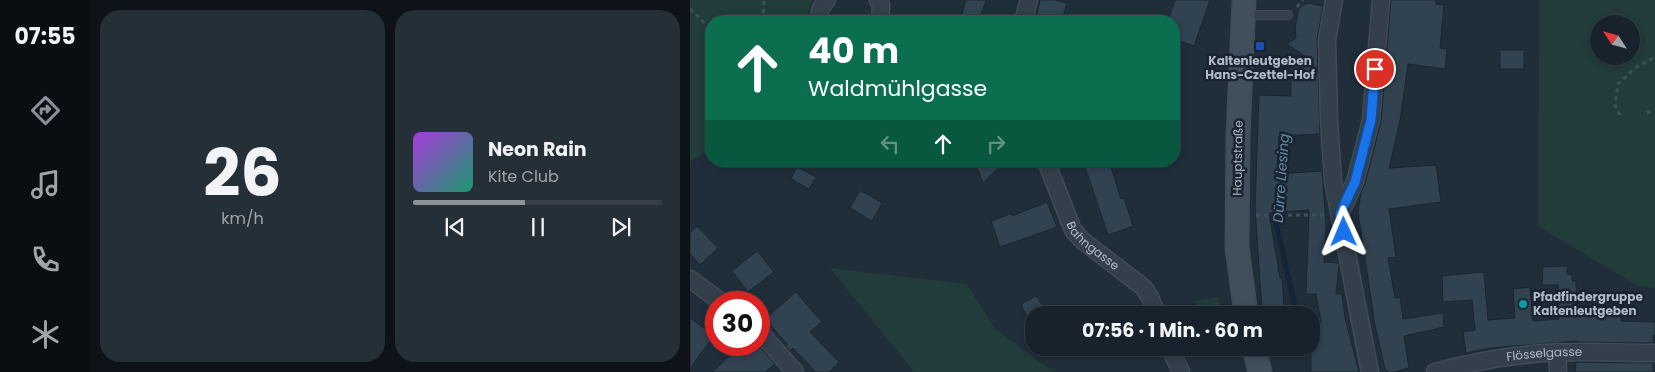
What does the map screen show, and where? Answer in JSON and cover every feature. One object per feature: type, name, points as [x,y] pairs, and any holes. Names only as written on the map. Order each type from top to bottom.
[{"type":"main road","name":"Hauptstraße","points":[[1243,7],[1238,136],[1237,248],[1245,306]]},
{"type":"main road","points":[[1256,356],[1260,372]]},
{"type":"street","points":[[818,15],[820,9],[827,0]]},
{"type":"street","points":[[878,0],[880,15]]},
{"type":"street","points":[[1025,15],[1029,0]]},
{"type":"street","points":[[1334,0],[1327,40],[1333,181],[1370,372]]},
{"type":"street","points":[[1340,214],[1355,182],[1371,120],[1381,0]]},
{"type":"street","name":"Bahngasse","points":[[1048,167],[1074,230],[1083,241],[1143,287],[1154,306]]},
{"type":"street","points":[[690,279],[706,291]]},
{"type":"street","points":[[770,344],[795,372]]},
{"type":"street","points":[[1557,352],[1558,372]]},
{"type":"street","name":"Flösselgasse","points":[[1435,372],[1489,359],[1557,352],[1655,353]]},
{"type":"street","points":[[1174,356],[1181,372]]},
{"type":"lane","points":[[1243,7],[1288,15]]},
{"type":"path","points":[[763,15],[764,0]]},
{"type":"path","points":[[690,9],[705,24]]},
{"type":"path","points":[[1620,116],[1614,105],[1618,84],[1635,68],[1655,57]]},
{"type":"path","points":[[1646,113],[1655,110]]},
{"type":"path","points":[[1237,215],[1340,214]]},
{"type":"green space","points":[[690,0],[813,0],[807,15],[705,15],[705,153],[690,162]]},
{"type":"green space","points":[[1539,0],[1655,0],[1655,288],[1638,286],[1538,226]]},
{"type":"green space","points":[[830,268],[967,284],[995,329],[1025,351],[1025,356],[1032,356],[1054,372],[914,372]]},
{"type":"green space","points":[[1219,297],[1220,306],[1196,306],[1195,301]]},
{"type":"building","points":[[966,0],[986,0],[981,15],[962,14]]},
{"type":"building","points":[[1040,0],[1055,0],[1067,3],[1064,15],[1036,15]]},
{"type":"building","points":[[1175,0],[1210,0],[1194,46],[1180,41],[1180,15],[1170,15]]},
{"type":"building","points":[[1391,0],[1436,0],[1436,4],[1444,5],[1440,48],[1447,49],[1445,69],[1408,64],[1400,121],[1389,168],[1436,165],[1441,202],[1389,209],[1396,257],[1388,258],[1395,298],[1400,297],[1403,319],[1443,313],[1444,327],[1404,336],[1409,368],[1394,372],[1389,372],[1385,369],[1375,325],[1358,213],[1361,193],[1381,121]]},
{"type":"building","points":[[1307,3],[1323,6],[1317,40],[1320,134],[1279,136],[1277,174],[1322,171],[1326,224],[1324,262],[1339,263],[1336,294],[1342,294],[1345,318],[1359,372],[1311,372],[1311,356],[1320,356],[1321,323],[1320,306],[1318,306],[1316,294],[1306,294],[1309,210],[1269,213],[1280,278],[1282,278],[1284,306],[1262,306],[1255,207],[1259,95],[1291,96],[1291,66],[1306,57],[1287,44],[1296,38],[1295,28],[1299,8]]},
{"type":"building","points":[[1500,50],[1524,50],[1524,69],[1500,69]]},
{"type":"building","points":[[797,167],[816,177],[809,189],[791,179]]},
{"type":"building","points":[[977,167],[999,167],[983,183]]},
{"type":"building","points":[[1085,167],[1111,167],[1121,199],[1124,198],[1133,226],[1108,235]]},
{"type":"building","points":[[860,190],[882,203],[872,221],[850,208]]},
{"type":"building","points":[[1047,202],[1057,227],[1000,247],[991,221],[1011,214],[1012,216]]},
{"type":"building","points":[[697,226],[718,248],[700,265],[690,254],[690,233]]},
{"type":"building","points":[[757,251],[774,272],[747,291],[732,271]]},
{"type":"building","points":[[1567,266],[1567,274],[1572,275],[1572,281],[1576,281],[1577,316],[1621,315],[1621,321],[1655,322],[1653,343],[1577,341],[1490,348],[1466,353],[1463,332],[1475,330],[1472,300],[1443,302],[1442,276],[1484,272],[1488,320],[1515,318],[1513,289],[1530,287],[1533,321],[1559,319],[1558,285],[1542,285],[1543,267]]},
{"type":"building","points":[[796,292],[822,322],[810,332],[839,362],[829,372],[816,372],[793,348],[790,351],[785,345],[788,345],[770,325],[770,315]]},
{"type":"building","points":[[1037,296],[1042,306],[1025,306],[1025,313],[1021,304]]},
{"type":"building","points":[[690,318],[705,329],[705,348],[690,369]]},
{"type":"building","points":[[730,356],[768,356],[775,364],[765,372],[712,372]]},
{"type":"building","points":[[1576,362],[1653,363],[1653,372],[1575,372]]},
{"type":"waterway","name":"Dürre Liesing","points":[[1280,180],[1284,131]]},
{"type":"waterway","name":"Dürre Liesing","points":[[1278,205],[1276,223],[1295,306]]},
{"type":"place","name":"Kaltenleutgeben Hans-Czettel-Hof","points":[[1260,46]]},
{"type":"place","name":"Pfadfindergruppe Kaltenleutgeben","points":[[1523,304]]},
{"type":"route","points":[[1344,232],[1340,214],[1355,182],[1371,120],[1375,69]]}]
